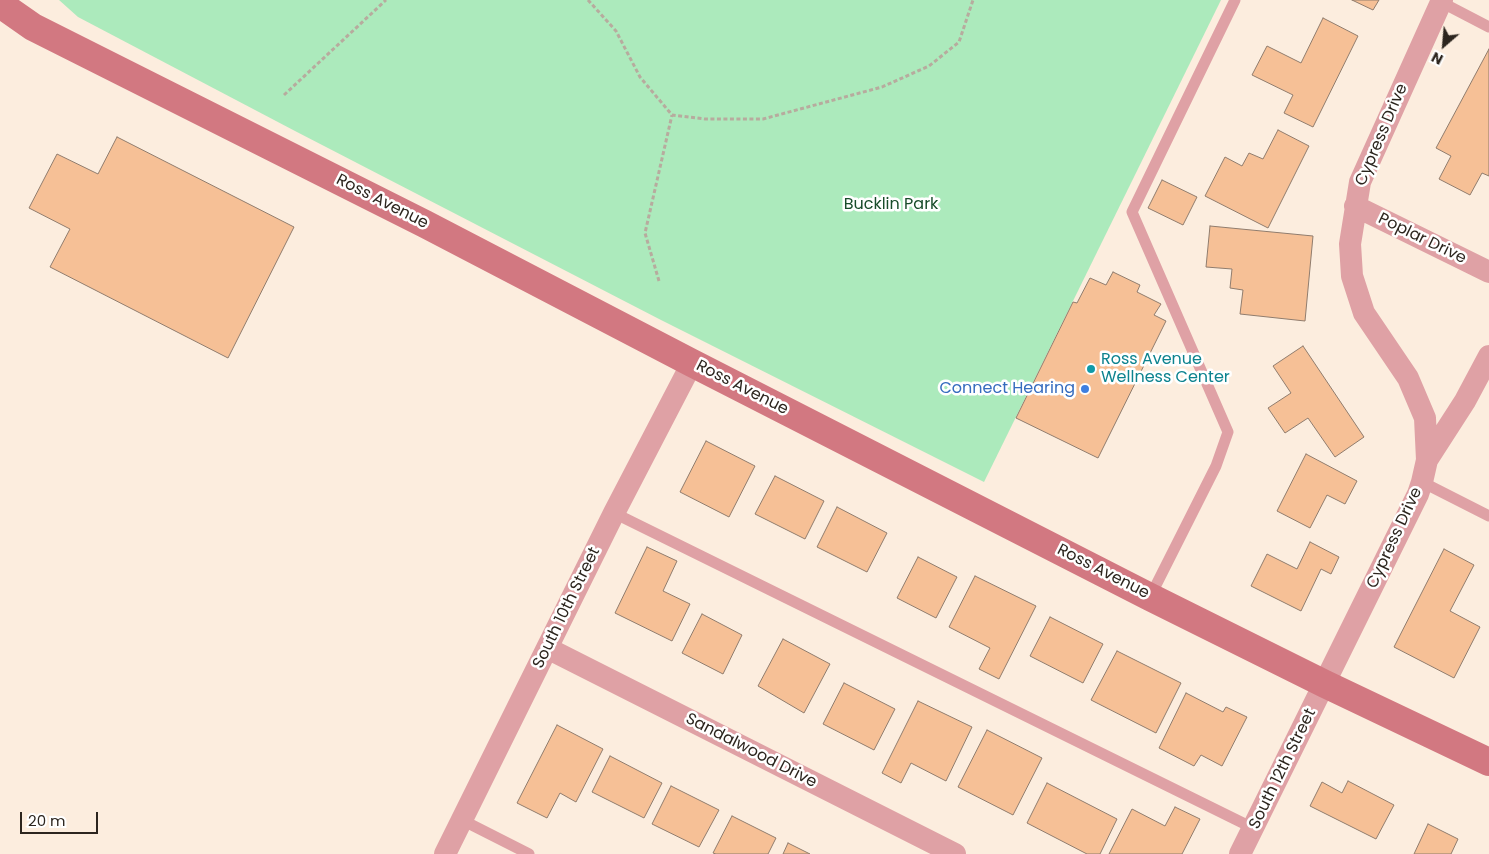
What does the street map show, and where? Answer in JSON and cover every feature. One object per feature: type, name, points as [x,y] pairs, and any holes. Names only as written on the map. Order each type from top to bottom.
[{"type":"street","name":"Cypress Drive","points":[[1324,684],[1418,494],[1427,460],[1425,418],[1408,378],[1364,313],[1352,276],[1350,244],[1360,182],[1441,1]]},
{"type":"street","name":"Ross Avenue","points":[[0,4],[33,26],[425,224],[1150,597],[1324,684],[1489,762]]},
{"type":"street","name":"Poplar Drive","points":[[1355,206],[1489,272]]},
{"type":"street","points":[[1427,460],[1465,401],[1489,356]]},
{"type":"street","name":"South 10th Street","points":[[445,854],[614,513],[692,363]]},
{"type":"street","name":"Sandalwood Drive","points":[[547,648],[955,854]]},
{"type":"street","name":"South 12th Street","points":[[1240,854],[1324,684]]},
{"type":"lane","points":[[1150,597],[1216,466],[1228,432],[1132,212],[1235,0]]},
{"type":"lane","points":[[1441,1],[1489,27]]},
{"type":"lane","points":[[1422,482],[1489,516]]},
{"type":"lane","points":[[614,513],[1253,828]]},
{"type":"lane","points":[[462,820],[530,854]]},
{"type":"path","points":[[284,95],[386,0]]},
{"type":"path","points":[[588,0],[616,31],[640,77],[672,115],[706,119],[763,119],[882,87],[929,66],[959,42],[973,0]]},
{"type":"path","points":[[658,281],[645,233],[672,115]]},
{"type":"green space","name":"Bucklin Park","points":[[59,0],[1221,0],[984,482],[661,320],[295,131],[78,17]]},
{"type":"building","points":[[1352,0],[1379,0],[1373,10]]},
{"type":"building","points":[[1323,18],[1358,36],[1313,127],[1284,113],[1293,95],[1252,75],[1267,46],[1301,63]]},
{"type":"building","points":[[1489,49],[1489,176],[1482,173],[1470,195],[1439,179],[1451,156],[1436,148]]},
{"type":"building","points":[[1278,130],[1309,146],[1268,228],[1205,196],[1225,157],[1242,166],[1249,153],[1263,159]]},
{"type":"building","points":[[117,137],[294,227],[228,358],[50,267],[70,229],[29,208],[57,154],[98,174]]},
{"type":"building","points":[[1162,180],[1197,197],[1183,225],[1148,208]]},
{"type":"building","points":[[1210,226],[1313,236],[1305,321],[1240,314],[1243,290],[1230,288],[1232,269],[1206,267]]},
{"type":"building","name":"Ross Avenue Wellness Center","points":[[1113,272],[1140,285],[1137,292],[1161,304],[1154,315],[1166,321],[1098,458],[1016,418],[1073,302],[1077,303],[1090,278],[1106,285]]},
{"type":"building","points":[[1303,346],[1364,437],[1335,457],[1308,418],[1285,433],[1268,408],[1291,393],[1273,366]]},
{"type":"building","points":[[706,441],[755,466],[729,517],[680,492]]},
{"type":"building","points":[[1306,454],[1357,481],[1345,504],[1327,495],[1310,528],[1277,511]]},
{"type":"building","points":[[775,476],[824,501],[805,539],[755,514]]},
{"type":"building","points":[[837,507],[887,533],[867,572],[817,547]]},
{"type":"building","points":[[1310,542],[1339,557],[1331,574],[1321,569],[1301,611],[1251,586],[1267,554],[1297,569]]},
{"type":"building","points":[[647,547],[677,561],[663,591],[690,604],[672,641],[615,613]]},
{"type":"building","points":[[1444,549],[1474,565],[1450,611],[1480,627],[1454,678],[1394,647]]},
{"type":"building","points":[[918,557],[957,577],[936,618],[897,598]]},
{"type":"building","points":[[975,576],[1036,606],[999,679],[979,669],[990,648],[949,627]]},
{"type":"building","points":[[702,614],[742,635],[723,674],[682,653]]},
{"type":"building","points":[[1050,617],[1103,644],[1083,683],[1030,656]]},
{"type":"building","points":[[783,639],[830,664],[804,713],[758,686]]},
{"type":"building","points":[[1117,651],[1181,683],[1156,733],[1091,700]]},
{"type":"building","points":[[844,683],[895,709],[874,750],[823,724]]},
{"type":"building","points":[[1186,693],[1223,712],[1226,707],[1247,717],[1222,766],[1201,755],[1194,766],[1159,748]]},
{"type":"building","points":[[918,701],[972,727],[946,781],[911,763],[901,783],[882,773]]},
{"type":"building","points":[[557,725],[603,749],[576,802],[560,793],[547,818],[517,803]]},
{"type":"building","points":[[987,730],[1042,758],[1013,815],[958,787]]},
{"type":"building","points":[[610,756],[662,783],[644,818],[592,792]]},
{"type":"building","points":[[1348,781],[1394,805],[1376,839],[1310,806],[1322,782],[1342,793]]},
{"type":"building","points":[[1047,783],[1117,819],[1100,854],[1087,854],[1027,823]]},
{"type":"building","points":[[671,786],[719,810],[699,847],[652,824]]},
{"type":"building","points":[[1175,807],[1200,819],[1182,854],[1109,854],[1132,809],[1165,826]]},
{"type":"building","points":[[732,816],[776,838],[768,854],[713,853]]},
{"type":"building","points":[[1428,824],[1458,839],[1451,854],[1414,854]]},
{"type":"building","points":[[788,843],[810,854],[783,854]]},
{"type":"place","name":"Ross Avenue Wellness Center","points":[[1091,369]]},
{"type":"place","name":"Connect Hearing","points":[[1085,389]]}]
